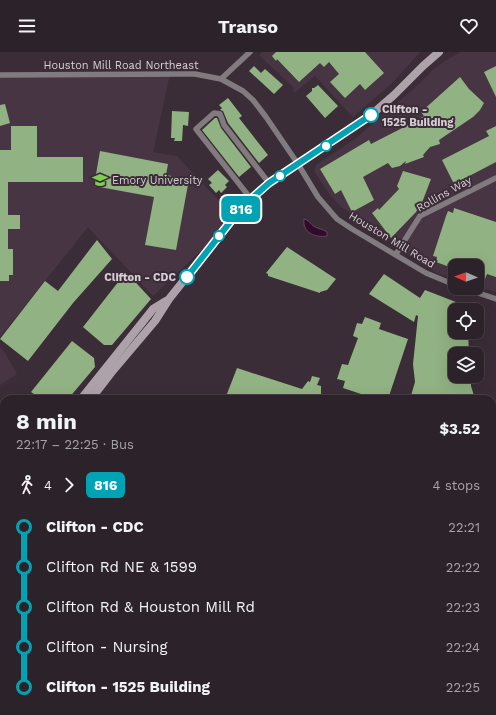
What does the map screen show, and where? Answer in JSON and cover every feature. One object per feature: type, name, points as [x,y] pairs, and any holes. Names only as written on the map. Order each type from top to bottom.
[{"type":"main road","points":[[94,395],[115,367],[155,321],[169,299],[237,214],[251,199],[269,183],[371,115],[439,52]]},
{"type":"main road","points":[[84,395],[153,309],[169,299]]},
{"type":"street","points":[[221,79],[250,52]]},
{"type":"street","name":"Houston Mill Road Northeast","points":[[0,75],[195,74],[221,79],[233,85],[253,100],[298,164]]},
{"type":"street","points":[[251,199],[196,129],[214,113],[220,114],[224,125],[269,183]]},
{"type":"street","name":"Houston Mill Road","points":[[298,164],[318,197],[338,219],[352,229],[426,273],[448,283]]},
{"type":"street","name":"Rollins Way","points":[[396,254],[420,216],[496,178]]},
{"type":"street","points":[[484,295],[496,299]]},
{"type":"shaded area","points":[[262,52],[420,52],[392,83],[353,117],[315,76],[294,93],[293,87],[259,55]]},
{"type":"shaded area","points":[[461,52],[496,52],[496,292],[484,289],[484,259],[448,259],[448,277],[437,273],[416,261],[389,238],[341,207],[330,195],[314,171],[316,165],[355,139],[445,61]]},
{"type":"shaded area","name":"Emory University","points":[[170,74],[153,152],[177,156],[235,218],[153,296],[88,227],[0,337],[0,75]]},
{"type":"shaded area","points":[[304,219],[315,227],[327,232],[327,236],[311,234],[305,228]]},
{"type":"shaded area","points":[[0,347],[17,374],[0,385]]},
{"type":"building","points":[[276,52],[365,52],[384,73],[365,90],[360,84],[345,98],[330,82],[339,74],[329,62],[324,67],[320,63],[299,82],[277,59],[276,61],[272,56]]},
{"type":"building","points":[[254,66],[261,73],[265,69],[283,85],[274,94],[249,71]]},
{"type":"building","points":[[496,66],[496,97],[484,72]]},
{"type":"building","points":[[460,77],[469,89],[484,103],[480,110],[473,117],[439,140],[440,144],[430,147],[423,155],[424,157],[405,164],[406,161],[400,166],[392,168],[388,163],[363,177],[374,200],[352,212],[341,190],[335,194],[320,169],[369,140],[371,144],[424,116],[421,112]]},
{"type":"building","points":[[318,85],[338,106],[325,118],[306,96],[312,91],[312,88]]},
{"type":"building","points":[[228,98],[242,116],[239,118],[268,155],[259,163],[228,123],[223,111],[220,110],[222,108],[219,105]]},
{"type":"building","points":[[5,104],[10,123],[0,126],[0,105]]},
{"type":"building","points":[[172,111],[189,112],[188,126],[183,125],[182,141],[174,141],[175,138],[171,138]]},
{"type":"building","points":[[215,118],[217,118],[221,128],[251,167],[239,177],[202,130]]},
{"type":"building","points":[[11,126],[37,126],[37,157],[83,157],[83,182],[8,182],[8,215],[20,215],[20,229],[8,229],[8,249],[13,249],[13,275],[9,275],[9,281],[0,281],[0,150],[11,150]]},
{"type":"building","points":[[496,126],[496,162],[454,184],[442,160],[489,136],[486,131]]},
{"type":"building","points":[[100,151],[168,164],[166,175],[189,179],[176,250],[145,245],[154,197],[94,186]]},
{"type":"building","points":[[218,170],[229,181],[225,185],[227,187],[221,193],[219,190],[216,193],[209,185],[212,183],[208,179]]},
{"type":"building","points":[[403,171],[431,179],[423,200],[416,212],[391,238],[372,213],[378,208],[379,210],[399,189],[397,186]]},
{"type":"building","points":[[454,208],[496,222],[496,277],[487,274],[484,279],[484,259],[448,259],[448,266],[436,262],[437,257],[433,256],[446,216],[448,211],[453,213]]},
{"type":"building","points":[[97,240],[112,259],[73,303],[28,361],[0,339],[45,281],[58,291]]},
{"type":"building","points":[[287,247],[336,279],[327,290],[320,293],[268,276],[266,273]]},
{"type":"building","points":[[126,272],[151,299],[112,345],[104,345],[83,327]]},
{"type":"building","points":[[384,274],[420,298],[425,290],[458,303],[448,303],[448,339],[468,339],[469,347],[448,347],[448,383],[471,383],[474,395],[411,395],[415,382],[413,364],[418,316],[416,315],[414,322],[369,294]]},
{"type":"building","points":[[365,317],[381,323],[379,329],[408,339],[389,395],[364,395],[343,388],[345,381],[337,379],[342,364],[348,365],[358,338],[353,336],[357,323],[362,324]]},
{"type":"building","points":[[72,341],[94,358],[95,367],[71,395],[35,395],[31,392]]},
{"type":"building","points":[[237,368],[302,389],[308,381],[310,382],[312,376],[320,378],[317,385],[321,386],[321,395],[227,395]]},
{"type":"bus line","name":"816","points":[[187,277],[246,203],[269,183],[371,115]]},
{"type":"place","name":"Clifton - 1525 Building","points":[[371,115]]},
{"type":"place","name":"Emory University","points":[[100,180]]},
{"type":"place","name":"Clifton - CDC","points":[[187,277]]}]
